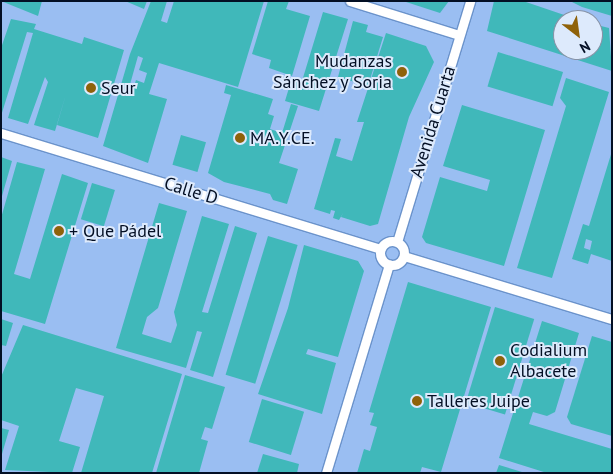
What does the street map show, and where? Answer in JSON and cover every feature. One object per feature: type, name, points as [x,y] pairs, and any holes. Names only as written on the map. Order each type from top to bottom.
[{"type":"street","points":[[350,1],[459,35]]},
{"type":"street","name":"Avenida Cuarta","points":[[397,242],[470,1]]},
{"type":"street","name":"Calle D","points":[[1,133],[381,249]]},
{"type":"street","points":[[387,242],[397,242],[403,247],[404,256],[399,263],[389,264],[381,257],[381,249],[387,242]]},
{"type":"street","points":[[404,256],[612,319]]},
{"type":"street","points":[[326,473],[389,264]]},
{"type":"shaded area","points":[[1,1],[612,1],[612,473],[1,473]]},
{"type":"building","points":[[1,1],[42,1],[38,16]]},
{"type":"building","points":[[125,1],[147,1],[144,9]]},
{"type":"building","points":[[151,1],[167,1],[161,21],[167,23],[174,1],[264,1],[238,87],[159,63],[149,94],[167,99],[148,163],[103,146],[130,54]],"holes":[[[138,56],[143,58],[139,70],[147,73],[144,83],[136,80],[133,89],[129,88]]]},
{"type":"building","points":[[268,1],[289,1],[286,9],[310,16],[292,76],[269,68],[271,60],[252,54]]},
{"type":"building","points":[[403,1],[449,1],[440,13]]},
{"type":"building","points":[[494,1],[526,2],[553,11],[553,52],[487,31]]},
{"type":"building","points":[[570,1],[612,1],[612,16],[603,13],[603,10],[592,10]]},
{"type":"building","points":[[323,12],[348,19],[319,111],[285,101],[292,78],[302,81]]},
{"type":"building","points":[[11,19],[36,24],[34,29],[82,44],[84,37],[124,50],[98,138],[57,125],[66,94],[55,131],[34,125],[48,82],[45,77],[28,124],[8,118],[33,33],[27,32],[1,116],[1,48]]},
{"type":"building","points":[[353,21],[368,25],[366,32],[383,37],[368,86],[338,77]]},
{"type":"building","points":[[603,26],[609,28],[612,71],[578,60],[603,60]]},
{"type":"building","points":[[386,33],[426,46],[434,62],[409,117],[378,224],[370,226],[341,217],[343,213],[339,220],[333,218],[335,211],[331,210],[330,214],[314,209],[335,138],[341,139],[336,156],[352,161],[364,122],[357,122]]},
{"type":"building","points":[[498,52],[563,72],[553,106],[487,86]]},
{"type":"building","points":[[566,78],[609,92],[552,278],[517,268],[566,106],[560,98]]},
{"type":"building","points":[[226,85],[273,99],[268,114],[274,116],[270,129],[282,133],[291,104],[298,106],[279,163],[298,169],[287,204],[273,200],[270,194],[224,182],[208,173],[231,95],[224,93]]},
{"type":"building","points":[[462,105],[545,130],[504,266],[426,243],[422,237],[440,177],[487,191],[490,180],[443,166]]},
{"type":"building","points":[[181,135],[206,142],[197,172],[172,165]]},
{"type":"building","points":[[612,151],[612,261],[591,254],[588,264],[572,259],[583,224],[589,226]],"holes":[[[586,239],[592,241],[590,250],[584,248]]]},
{"type":"building","points":[[1,157],[12,161],[2,196],[1,196]]},
{"type":"building","points":[[17,162],[45,169],[14,274],[30,279],[62,174],[88,183],[45,324],[1,311],[1,218]]},
{"type":"building","points":[[92,183],[115,190],[104,226],[81,219]]},
{"type":"building","points":[[159,203],[187,211],[158,308],[147,317],[142,334],[171,343],[177,325],[174,312],[202,216],[229,224],[202,312],[208,313],[235,226],[257,233],[213,377],[190,370],[202,332],[197,331],[186,368],[116,348]]},
{"type":"building","points":[[268,236],[298,245],[255,384],[226,375]]},
{"type":"building","points":[[304,245],[358,261],[364,271],[338,357],[308,349],[306,354],[336,363],[322,414],[258,394],[288,308]]},
{"type":"building","points":[[408,282],[491,307],[441,472],[422,467],[420,473],[357,473],[364,449],[370,451],[377,427],[370,425],[374,413],[369,412]]},
{"type":"building","name":"Codialium Albacete","points":[[495,307],[534,319],[505,415],[466,403]]},
{"type":"building","points":[[1,319],[13,323],[6,346],[1,345]]},
{"type":"building","points":[[542,321],[579,333],[555,412],[547,416],[533,412],[529,424],[612,449],[612,473],[547,473],[499,458]]},
{"type":"building","points":[[23,325],[182,374],[152,473],[81,473],[104,396],[76,388],[59,441],[80,447],[72,473],[5,470],[19,426],[1,420],[1,377]]},
{"type":"building","points":[[592,336],[612,342],[612,436],[571,424],[567,417]]},
{"type":"building","points":[[185,375],[225,387],[212,429],[205,427],[201,439],[208,441],[199,473],[156,473]]},
{"type":"building","points":[[262,399],[304,412],[291,455],[249,442]]},
{"type":"building","points":[[1,428],[9,430],[2,454],[1,454]]},
{"type":"building","points":[[263,454],[299,464],[297,473],[257,473]]},
{"type":"building","points":[[499,465],[522,472],[522,473],[496,473]]},
{"type":"place","name":"Mudanzas Sánchez y Soria","points":[[402,72]]},
{"type":"place","name":"Seur","points":[[91,88]]},
{"type":"place","name":"MA.Y.CE.","points":[[240,138]]},
{"type":"place","name":"+ Que Pádel","points":[[59,231]]},
{"type":"place","name":"Codialium Albacete","points":[[500,361]]},
{"type":"place","name":"Talleres Juipe","points":[[417,401]]}]
